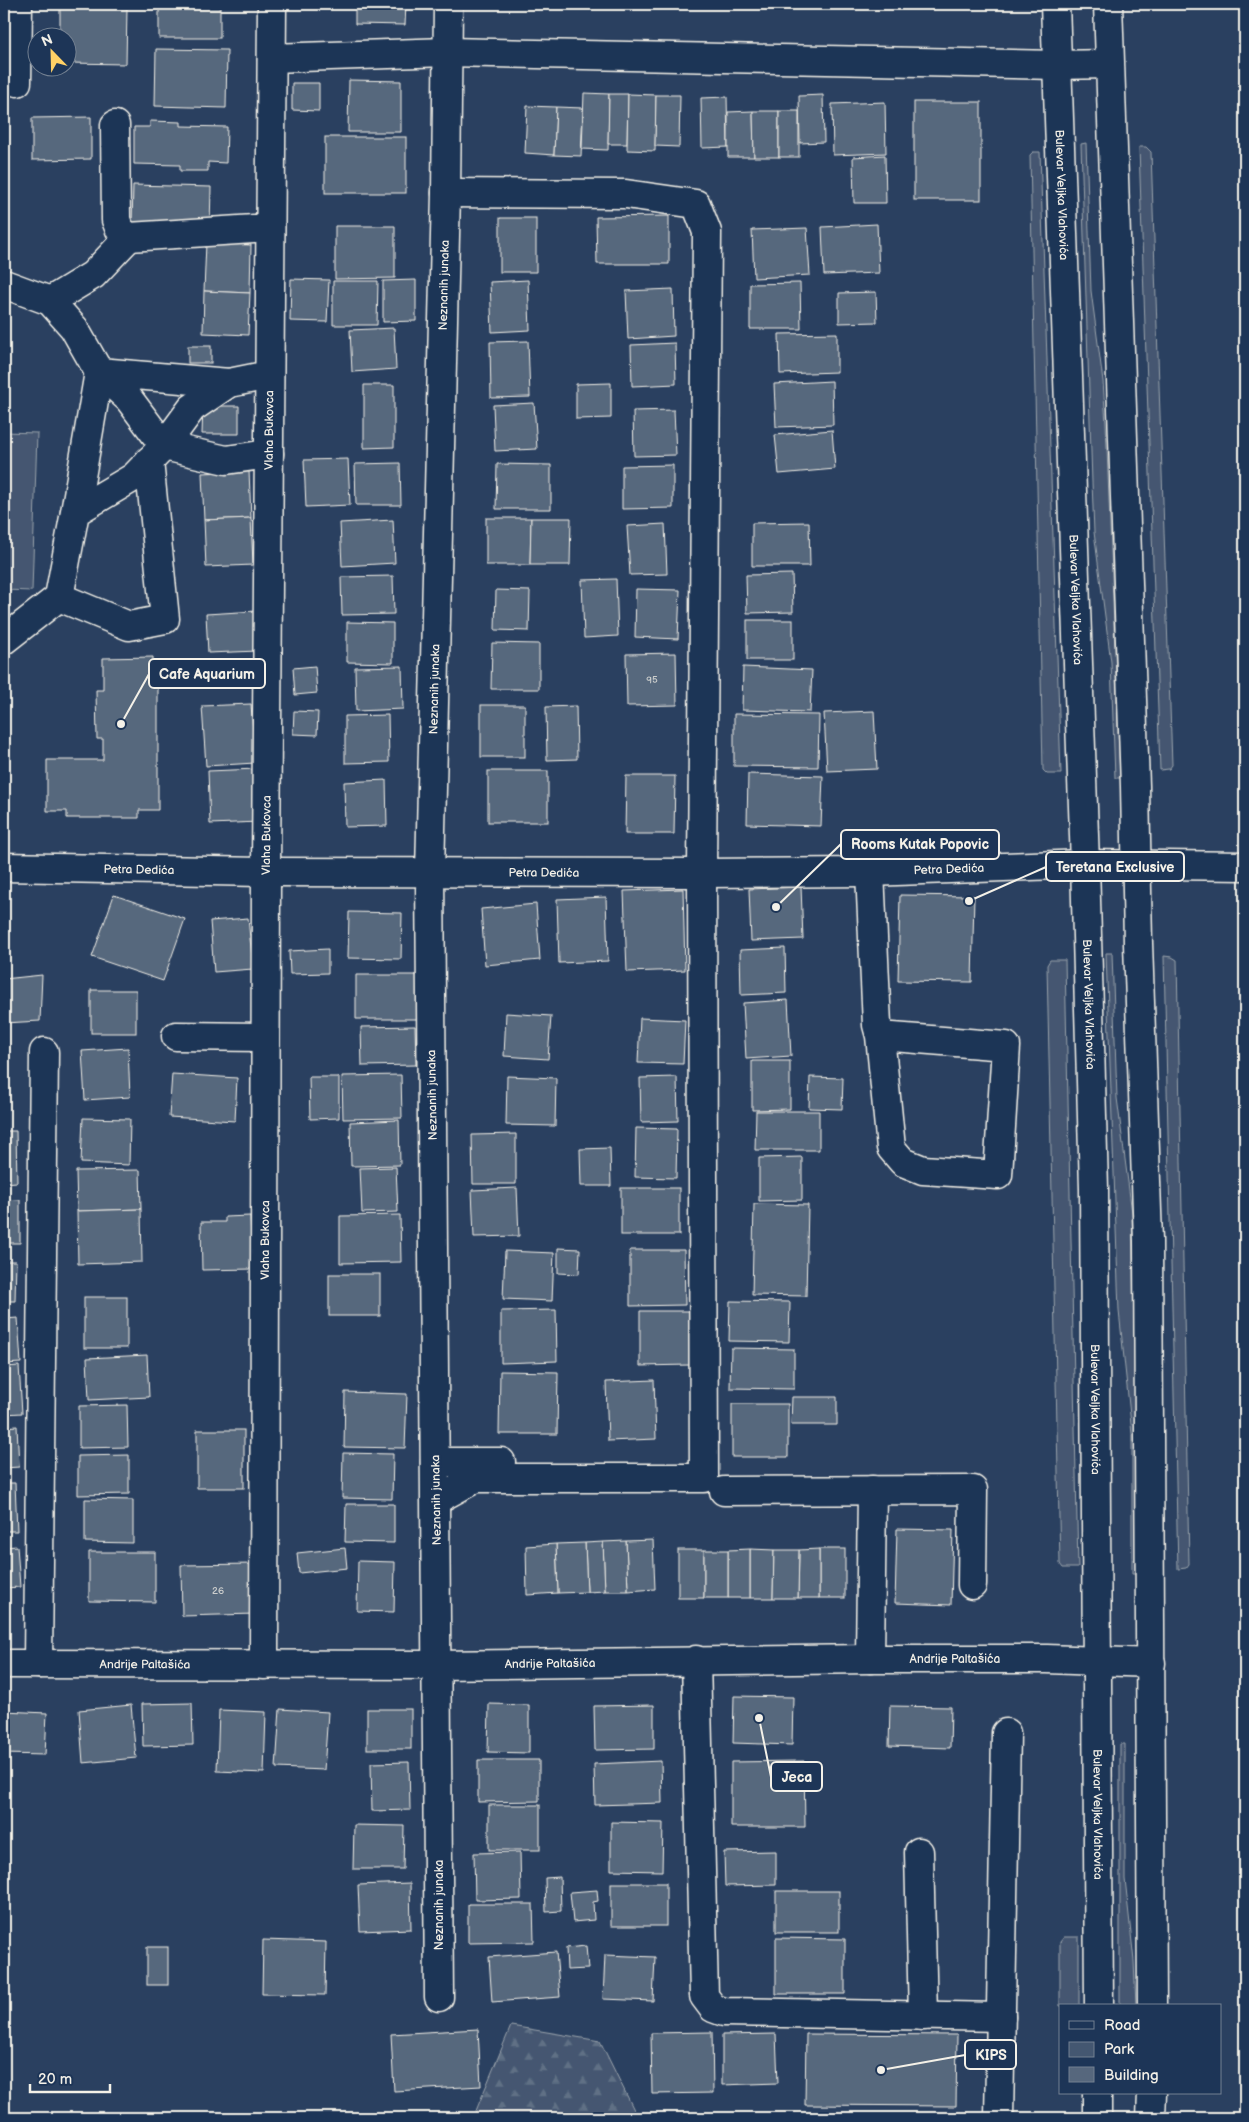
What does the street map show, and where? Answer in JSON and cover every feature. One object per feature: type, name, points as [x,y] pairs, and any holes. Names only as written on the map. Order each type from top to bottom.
[{"type":"street","points":[[17,82],[18,4]]},
{"type":"street","name":"Vlaha Bukovca","points":[[264,1665],[266,872],[272,4]]},
{"type":"street","name":"Neznanih junaka","points":[[439,1997],[430,873],[446,193],[448,4]]},
{"type":"street","name":"Bulevar Veljka Vlahovića","points":[[1055,4],[1085,864],[1094,1189],[1099,2004]]},
{"type":"street","points":[[1108,4],[1148,1242],[1152,2004]]},
{"type":"street","points":[[272,58],[447,52],[1057,65],[1109,64]]},
{"type":"street","points":[[115,124],[116,220],[120,230],[129,237],[270,228]]},
{"type":"street","points":[[446,193],[626,194],[696,204],[707,232],[702,873],[714,1484]]},
{"type":"street","points":[[50,301],[93,275],[129,237]]},
{"type":"street","points":[[4,284],[50,301],[74,328],[99,372],[129,399],[156,454],[165,619],[129,626],[58,597]]},
{"type":"street","points":[[99,372],[229,383],[269,375]]},
{"type":"street","points":[[4,640],[58,597],[99,372]]},
{"type":"street","points":[[75,512],[134,477],[156,454],[192,408],[229,383]]},
{"type":"street","points":[[156,454],[226,460],[269,454]]},
{"type":"street","name":"Petra Dedića","points":[[4,867],[266,872],[702,873],[870,872],[1085,864],[1245,866]]},
{"type":"street","points":[[870,872],[877,1026],[880,1036],[890,1148],[903,1162],[923,1170],[998,1175],[1006,1046],[880,1036]]},
{"type":"street","points":[[176,1036],[266,1038]]},
{"type":"street","points":[[38,1664],[44,1052]]},
{"type":"street","points":[[436,1462],[558,1462]]},
{"type":"street","points":[[436,1500],[476,1478],[872,1490],[973,1490],[972,1585]]},
{"type":"street","points":[[870,1659],[872,1490]]},
{"type":"street","name":"Andrije Paltašića","points":[[4,1664],[437,1665],[870,1659],[1047,1659],[1151,1663]]},
{"type":"street","points":[[696,1660],[704,1996],[713,2008],[724,2012],[1001,2017]]},
{"type":"street","points":[[999,2118],[1006,1733]]},
{"type":"street","points":[[919,1852],[922,2016]]},
{"type":"street","points":[[1096,2118],[1097,2094]]},
{"type":"street","points":[[1151,2118],[1152,2094]]},
{"type":"green space","points":[[1086,143],[1091,291],[1103,381],[1106,424],[1120,778],[1115,778],[1111,662],[1094,532],[1081,144]]},
{"type":"green space","points":[[1139,147],[1146,147],[1151,152],[1172,765],[1169,769],[1160,770]]},
{"type":"green space","points":[[1033,152],[1040,152],[1061,774],[1047,774],[1043,770],[1030,155]]},
{"type":"green space","points":[[4,432],[37,433],[32,591],[4,590]]},
{"type":"green space","points":[[1106,953],[1112,953],[1117,1098],[1132,1213],[1138,1574],[1132,1574],[1132,1434],[1119,1311]]},
{"type":"green space","points":[[1164,956],[1177,960],[1189,1564],[1186,1568],[1178,1569]]},
{"type":"green space","points":[[1050,960],[1065,960],[1078,1568],[1063,1568],[1060,1564],[1047,965]]},
{"type":"green space","points":[[1120,1744],[1125,1744],[1125,1879],[1134,1961],[1136,2004],[1120,2004]]},
{"type":"green space","points":[[1064,1937],[1079,1937],[1079,2004],[1060,2004],[1060,1942]]},
{"type":"green space","points":[[511,2026],[600,2041],[638,2118],[473,2118]]},
{"type":"building","points":[[159,4],[220,4],[220,38],[159,38]]},
{"type":"building","points":[[355,4],[406,4],[405,25],[355,24]]},
{"type":"building","points":[[60,6],[127,8],[126,64],[78,63],[78,28],[60,28]]},
{"type":"building","points":[[156,49],[227,50],[226,108],[155,106]]},
{"type":"building","points":[[349,80],[401,81],[401,132],[348,132]]},
{"type":"building","points":[[292,83],[319,83],[319,111],[292,110]]},
{"type":"building","points":[[584,93],[609,94],[608,150],[582,149]]},
{"type":"building","points":[[609,94],[628,94],[627,144],[608,144]]},
{"type":"building","points":[[628,94],[656,95],[655,151],[627,150]]},
{"type":"building","points":[[656,95],[680,95],[679,147],[655,146]]},
{"type":"building","points":[[823,95],[824,142],[800,143],[799,96]]},
{"type":"building","points":[[727,97],[728,147],[702,148],[701,98]]},
{"type":"building","points":[[885,102],[886,153],[833,155],[832,104]]},
{"type":"building","points":[[914,102],[981,102],[981,200],[914,200]]},
{"type":"building","points":[[527,106],[556,107],[554,155],[525,153]]},
{"type":"building","points":[[556,107],[583,108],[581,156],[554,155]]},
{"type":"building","points":[[753,111],[754,157],[728,157],[728,112]]},
{"type":"building","points":[[753,111],[779,111],[779,157],[754,157]]},
{"type":"building","points":[[779,111],[799,111],[799,157],[779,157]]},
{"type":"building","points":[[91,117],[91,159],[32,160],[32,118]]},
{"type":"building","points":[[4,120],[8,120],[9,177],[4,177]]},
{"type":"building","points":[[150,121],[181,122],[181,126],[227,127],[226,163],[208,162],[208,171],[180,171],[180,165],[134,164],[134,127],[150,127]]},
{"type":"building","points":[[325,137],[406,137],[406,193],[325,193]]},
{"type":"building","points":[[885,155],[886,203],[854,203],[853,157]]},
{"type":"building","points":[[133,185],[211,187],[210,227],[132,225]]},
{"type":"building","points":[[669,216],[669,264],[597,264],[596,217]]},
{"type":"building","points":[[500,218],[536,218],[536,272],[500,272]]},
{"type":"building","points":[[877,224],[879,273],[824,275],[822,227]]},
{"type":"building","points":[[335,226],[395,226],[395,278],[335,279]]},
{"type":"building","points":[[807,228],[810,275],[754,278],[752,230]]},
{"type":"building","points":[[206,243],[251,245],[250,293],[204,291]]},
{"type":"building","points":[[291,279],[329,280],[327,322],[290,321]]},
{"type":"building","points":[[416,280],[416,321],[383,322],[383,281]]},
{"type":"building","points":[[528,280],[530,330],[492,332],[490,282]]},
{"type":"building","points":[[333,281],[378,281],[377,325],[333,325]]},
{"type":"building","points":[[800,283],[801,329],[750,329],[750,284]]},
{"type":"building","points":[[673,289],[674,336],[628,339],[626,291]]},
{"type":"building","points":[[204,291],[250,293],[248,335],[203,333]]},
{"type":"building","points":[[876,292],[877,322],[839,323],[839,293]]},
{"type":"building","points":[[394,328],[396,369],[352,372],[350,330]]},
{"type":"building","points":[[837,333],[837,372],[780,374],[779,334]]},
{"type":"building","points":[[528,341],[530,397],[491,398],[490,342]]},
{"type":"building","points":[[675,343],[676,384],[632,386],[631,345]]},
{"type":"building","points":[[188,346],[211,346],[211,363],[188,363]]},
{"type":"building","points":[[832,381],[833,425],[776,427],[774,384]]},
{"type":"building","points":[[611,383],[611,418],[576,419],[576,384]]},
{"type":"building","points":[[364,385],[394,385],[394,447],[364,448]]},
{"type":"building","points":[[534,403],[537,449],[495,451],[493,405]]},
{"type":"building","points":[[203,406],[239,406],[239,434],[202,434]]},
{"type":"building","points":[[674,410],[676,455],[634,456],[633,411]]},
{"type":"building","points":[[832,430],[835,469],[779,474],[775,435]]},
{"type":"building","points":[[348,459],[350,505],[306,507],[304,460]]},
{"type":"building","points":[[400,463],[401,505],[356,505],[355,464]]},
{"type":"building","points":[[497,464],[551,465],[551,509],[496,509]]},
{"type":"building","points":[[673,465],[673,508],[622,509],[622,466]]},
{"type":"building","points":[[249,471],[251,518],[204,520],[202,473]]},
{"type":"building","points":[[251,518],[253,565],[206,567],[204,520]]},
{"type":"building","points":[[486,518],[531,518],[530,565],[486,565]]},
{"type":"building","points":[[531,518],[571,518],[570,565],[530,565]]},
{"type":"building","points":[[393,520],[395,563],[342,566],[340,523]]},
{"type":"building","points":[[809,522],[810,566],[752,566],[752,523]]},
{"type":"building","points":[[665,524],[667,574],[630,575],[627,526]]},
{"type":"building","points":[[792,574],[793,612],[747,613],[746,575]]},
{"type":"building","points":[[393,576],[394,614],[342,615],[341,577]]},
{"type":"building","points":[[616,579],[618,636],[584,638],[582,580]]},
{"type":"building","points":[[636,589],[680,590],[678,639],[635,637]]},
{"type":"building","points":[[496,590],[530,591],[529,631],[495,630]]},
{"type":"building","points":[[256,611],[258,651],[208,653],[206,614]]},
{"type":"building","points":[[747,620],[793,620],[793,660],[747,660]]},
{"type":"building","points":[[347,622],[393,623],[393,663],[347,662]]},
{"type":"building","points":[[492,643],[539,644],[539,689],[491,689]]},
{"type":"building","points":[[676,653],[677,705],[627,706],[626,654]]},
{"type":"building","points":[[153,657],[153,670],[158,670],[158,810],[139,810],[139,818],[67,818],[67,811],[47,811],[47,760],[103,760],[103,739],[97,739],[96,690],[103,690],[103,658]]},
{"type":"building","points":[[315,666],[317,693],[295,695],[293,668]]},
{"type":"building","points":[[402,666],[403,709],[356,711],[355,667]]},
{"type":"building","points":[[743,667],[812,670],[810,712],[742,710]]},
{"type":"building","points":[[251,704],[255,763],[206,766],[202,706]]},
{"type":"building","points":[[481,705],[525,705],[525,757],[481,757]]},
{"type":"building","points":[[576,706],[577,759],[547,760],[546,707]]},
{"type":"building","points":[[294,711],[318,712],[317,735],[293,734]]},
{"type":"building","points":[[874,711],[877,769],[827,771],[824,713]]},
{"type":"building","points":[[734,714],[819,715],[818,767],[734,766]]},
{"type":"building","points":[[388,715],[389,762],[345,763],[345,716]]},
{"type":"building","points":[[257,769],[259,822],[210,824],[208,771]]},
{"type":"building","points":[[488,771],[548,771],[548,822],[488,822]]},
{"type":"building","points":[[748,774],[823,776],[821,826],[747,824]]},
{"type":"building","points":[[626,776],[675,776],[674,834],[625,834]]},
{"type":"building","points":[[386,780],[387,826],[345,827],[344,782]]},
{"type":"building","points":[[801,887],[803,939],[751,941],[749,889]]},
{"type":"building","points":[[683,889],[685,970],[627,972],[624,891]]},
{"type":"building","points":[[114,895],[185,919],[163,981],[92,957]]},
{"type":"building","points":[[900,895],[974,896],[972,982],[898,981]]},
{"type":"building","points":[[606,897],[608,961],[559,963],[557,899]]},
{"type":"building","points":[[536,904],[540,960],[485,965],[481,909]]},
{"type":"building","points":[[349,912],[402,913],[401,959],[348,958]]},
{"type":"building","points":[[248,918],[253,969],[214,972],[210,921]]},
{"type":"building","points":[[785,948],[786,993],[741,995],[740,950]]},
{"type":"building","points":[[328,949],[328,973],[290,974],[289,951]]},
{"type":"building","points":[[42,975],[40,1021],[4,1023],[4,979]]},
{"type":"building","points":[[356,975],[418,975],[417,1019],[356,1019]]},
{"type":"building","points":[[91,990],[136,990],[136,1033],[91,1033]]},
{"type":"building","points":[[788,1000],[791,1056],[746,1059],[743,1003]]},
{"type":"building","points":[[506,1013],[551,1016],[548,1059],[504,1056]]},
{"type":"building","points":[[640,1018],[685,1020],[683,1064],[638,1063]]},
{"type":"building","points":[[415,1026],[416,1065],[362,1066],[361,1027]]},
{"type":"building","points":[[128,1048],[130,1097],[85,1100],[82,1051]]},
{"type":"building","points":[[752,1061],[790,1061],[790,1109],[752,1110]]},
{"type":"building","points":[[172,1074],[237,1078],[235,1121],[169,1117]]},
{"type":"building","points":[[401,1075],[402,1118],[343,1119],[342,1076]]},
{"type":"building","points":[[507,1076],[556,1078],[555,1126],[506,1125]]},
{"type":"building","points":[[309,1077],[339,1077],[339,1118],[310,1119]]},
{"type":"building","points":[[677,1077],[678,1121],[641,1122],[640,1078]]},
{"type":"building","points":[[810,1077],[843,1078],[842,1109],[809,1108]]},
{"type":"building","points":[[756,1111],[819,1111],[819,1150],[755,1150]]},
{"type":"building","points":[[83,1118],[130,1119],[129,1165],[81,1163]]},
{"type":"building","points":[[399,1120],[400,1165],[351,1166],[350,1122]]},
{"type":"building","points":[[636,1128],[677,1129],[676,1178],[635,1177]]},
{"type":"building","points":[[4,1131],[16,1131],[17,1182],[4,1183]]},
{"type":"building","points":[[516,1134],[516,1184],[473,1184],[472,1135]]},
{"type":"building","points":[[610,1148],[611,1186],[581,1186],[580,1149]]},
{"type":"building","points":[[802,1157],[802,1200],[759,1201],[759,1158]]},
{"type":"building","points":[[396,1167],[398,1212],[362,1213],[360,1168]]},
{"type":"building","points":[[140,1170],[141,1209],[77,1211],[76,1171]]},
{"type":"building","points":[[517,1188],[519,1236],[474,1237],[472,1190]]},
{"type":"building","points":[[621,1188],[679,1188],[679,1235],[621,1235]]},
{"type":"building","points":[[4,1199],[20,1200],[20,1243],[4,1243]]},
{"type":"building","points":[[754,1204],[808,1205],[806,1296],[752,1295]]},
{"type":"building","points":[[141,1209],[142,1262],[78,1264],[77,1211]]},
{"type":"building","points":[[400,1215],[401,1262],[340,1263],[340,1216]]},
{"type":"building","points":[[250,1216],[252,1269],[202,1270],[201,1222],[225,1222],[225,1217]]},
{"type":"building","points":[[558,1248],[580,1249],[579,1274],[558,1273]]},
{"type":"building","points":[[630,1250],[684,1250],[685,1305],[630,1306]]},
{"type":"building","points":[[505,1251],[554,1253],[552,1301],[503,1299]]},
{"type":"building","points":[[4,1261],[16,1261],[15,1301],[4,1301]]},
{"type":"building","points":[[329,1274],[380,1274],[380,1316],[329,1316]]},
{"type":"building","points":[[84,1297],[127,1297],[127,1348],[84,1348]]},
{"type":"building","points":[[730,1301],[790,1302],[789,1342],[729,1341]]},
{"type":"building","points":[[556,1310],[557,1361],[501,1363],[501,1311]]},
{"type":"building","points":[[640,1311],[689,1311],[689,1365],[640,1366]]},
{"type":"building","points":[[18,1318],[21,1363],[4,1364],[4,1319]]},
{"type":"building","points":[[731,1348],[794,1349],[794,1389],[730,1388]]},
{"type":"building","points":[[147,1355],[149,1397],[89,1400],[87,1358]]},
{"type":"building","points":[[19,1366],[22,1413],[4,1414],[4,1367]]},
{"type":"building","points":[[500,1371],[558,1372],[557,1434],[499,1434]]},
{"type":"building","points":[[654,1380],[656,1439],[608,1441],[606,1382]]},
{"type":"building","points":[[345,1392],[407,1394],[405,1448],[344,1447]]},
{"type":"building","points":[[792,1397],[837,1397],[837,1425],[791,1425]]},
{"type":"building","points":[[732,1404],[788,1404],[788,1457],[732,1457]]},
{"type":"building","points":[[127,1405],[128,1447],[79,1448],[79,1406]]},
{"type":"building","points":[[17,1426],[19,1467],[4,1468],[4,1427]]},
{"type":"building","points":[[197,1430],[244,1430],[244,1488],[197,1488]]},
{"type":"building","points":[[343,1453],[393,1454],[392,1499],[342,1498]]},
{"type":"building","points":[[129,1455],[129,1494],[78,1495],[78,1456]]},
{"type":"building","points":[[4,1483],[15,1483],[17,1531],[4,1531]]},
{"type":"building","points":[[85,1499],[133,1500],[133,1543],[85,1542]]},
{"type":"building","points":[[346,1504],[394,1504],[394,1543],[345,1542]]},
{"type":"building","points":[[897,1529],[953,1530],[951,1605],[895,1603]]},
{"type":"building","points":[[653,1540],[655,1589],[628,1591],[626,1541]]},
{"type":"building","points":[[626,1541],[628,1591],[605,1591],[603,1542]]},
{"type":"building","points":[[603,1542],[605,1591],[587,1592],[585,1543]]},
{"type":"building","points":[[585,1543],[587,1592],[558,1593],[556,1544]]},
{"type":"building","points":[[556,1544],[558,1593],[527,1595],[526,1546]]},
{"type":"building","points":[[17,1546],[20,1587],[4,1588],[4,1547]]},
{"type":"building","points":[[345,1548],[347,1568],[299,1573],[297,1553]]},
{"type":"building","points":[[750,1549],[774,1550],[773,1598],[750,1598]]},
{"type":"building","points":[[750,1549],[750,1598],[728,1598],[728,1550]]},
{"type":"building","points":[[819,1549],[845,1549],[845,1598],[819,1598]]},
{"type":"building","points":[[819,1549],[819,1598],[798,1598],[799,1550]]},
{"type":"building","points":[[678,1550],[704,1550],[704,1598],[678,1598]]},
{"type":"building","points":[[704,1550],[728,1550],[728,1598],[704,1598]]},
{"type":"building","points":[[774,1550],[799,1550],[798,1598],[773,1598]]},
{"type":"building","points":[[89,1552],[155,1552],[155,1602],[89,1601]]},
{"type":"building","points":[[358,1561],[395,1562],[394,1612],[357,1611]]},
{"type":"building","points":[[254,1564],[255,1614],[182,1616],[181,1565]]},
{"type":"building","points":[[734,1696],[793,1697],[792,1745],[733,1743]]},
{"type":"building","points":[[192,1703],[193,1745],[143,1746],[142,1704]]},
{"type":"building","points":[[489,1704],[529,1705],[529,1753],[488,1752]]},
{"type":"building","points":[[131,1705],[136,1758],[83,1763],[79,1710]]},
{"type":"building","points":[[654,1705],[654,1749],[595,1750],[594,1706]]},
{"type":"building","points":[[890,1706],[951,1707],[950,1748],[889,1746]]},
{"type":"building","points":[[280,1709],[328,1712],[324,1770],[276,1768]]},
{"type":"building","points":[[367,1709],[411,1709],[411,1749],[367,1749]]},
{"type":"building","points":[[219,1710],[266,1712],[264,1773],[217,1771]]},
{"type":"building","points":[[4,1711],[47,1713],[45,1755],[4,1754]]},
{"type":"building","points":[[478,1760],[539,1760],[539,1801],[478,1802]]},
{"type":"building","points":[[661,1761],[662,1803],[595,1805],[594,1764]]},
{"type":"building","points":[[804,1761],[805,1827],[731,1827],[731,1762]]},
{"type":"building","points":[[409,1762],[410,1810],[372,1811],[371,1763]]},
{"type":"building","points":[[489,1805],[540,1805],[540,1850],[489,1850]]},
{"type":"building","points":[[611,1822],[663,1823],[662,1871],[611,1870]]},
{"type":"building","points":[[354,1825],[404,1826],[403,1869],[353,1869]]},
{"type":"building","points":[[776,1851],[776,1885],[725,1886],[724,1852]]},
{"type":"building","points":[[520,1852],[521,1899],[475,1900],[474,1853]]},
{"type":"building","points":[[560,1877],[561,1911],[546,1912],[545,1878]]},
{"type":"building","points":[[410,1883],[411,1929],[360,1931],[358,1885]]},
{"type":"building","points":[[611,1883],[666,1883],[666,1926],[611,1926]]},
{"type":"building","points":[[597,1890],[598,1901],[593,1902],[594,1920],[573,1922],[570,1892]]},
{"type":"building","points":[[776,1891],[839,1891],[839,1932],[776,1932]]},
{"type":"building","points":[[468,1904],[533,1904],[534,1942],[468,1943]]},
{"type":"building","points":[[776,1938],[845,1939],[845,1994],[776,1994]]},
{"type":"building","points":[[263,1940],[326,1942],[325,1995],[262,1994]]},
{"type":"building","points":[[586,1946],[588,1969],[567,1970],[566,1948]]},
{"type":"building","points":[[147,1947],[168,1947],[168,1985],[147,1985]]},
{"type":"building","points":[[556,1952],[560,1997],[492,2002],[489,1957]]},
{"type":"building","points":[[605,1955],[655,1957],[653,2001],[603,1999]]},
{"type":"building","points":[[478,2029],[481,2086],[394,2091],[391,2034]]},
{"type":"building","points":[[712,2032],[713,2093],[652,2094],[651,2033]]},
{"type":"building","points":[[776,2034],[778,2083],[722,2085],[722,2035]]},
{"type":"building","points":[[806,2034],[957,2035],[956,2106],[805,2105]]},
{"type":"place","name":"Cafe Aquarium","points":[[121,724]]},
{"type":"place","name":"Teretana Exclusive","points":[[969,901]]},
{"type":"place","name":"Rooms Kutak Popovic","points":[[776,907]]},
{"type":"place","name":"Jeca","points":[[759,1718]]},
{"type":"place","name":"KIPS","points":[[881,2070]]}]
